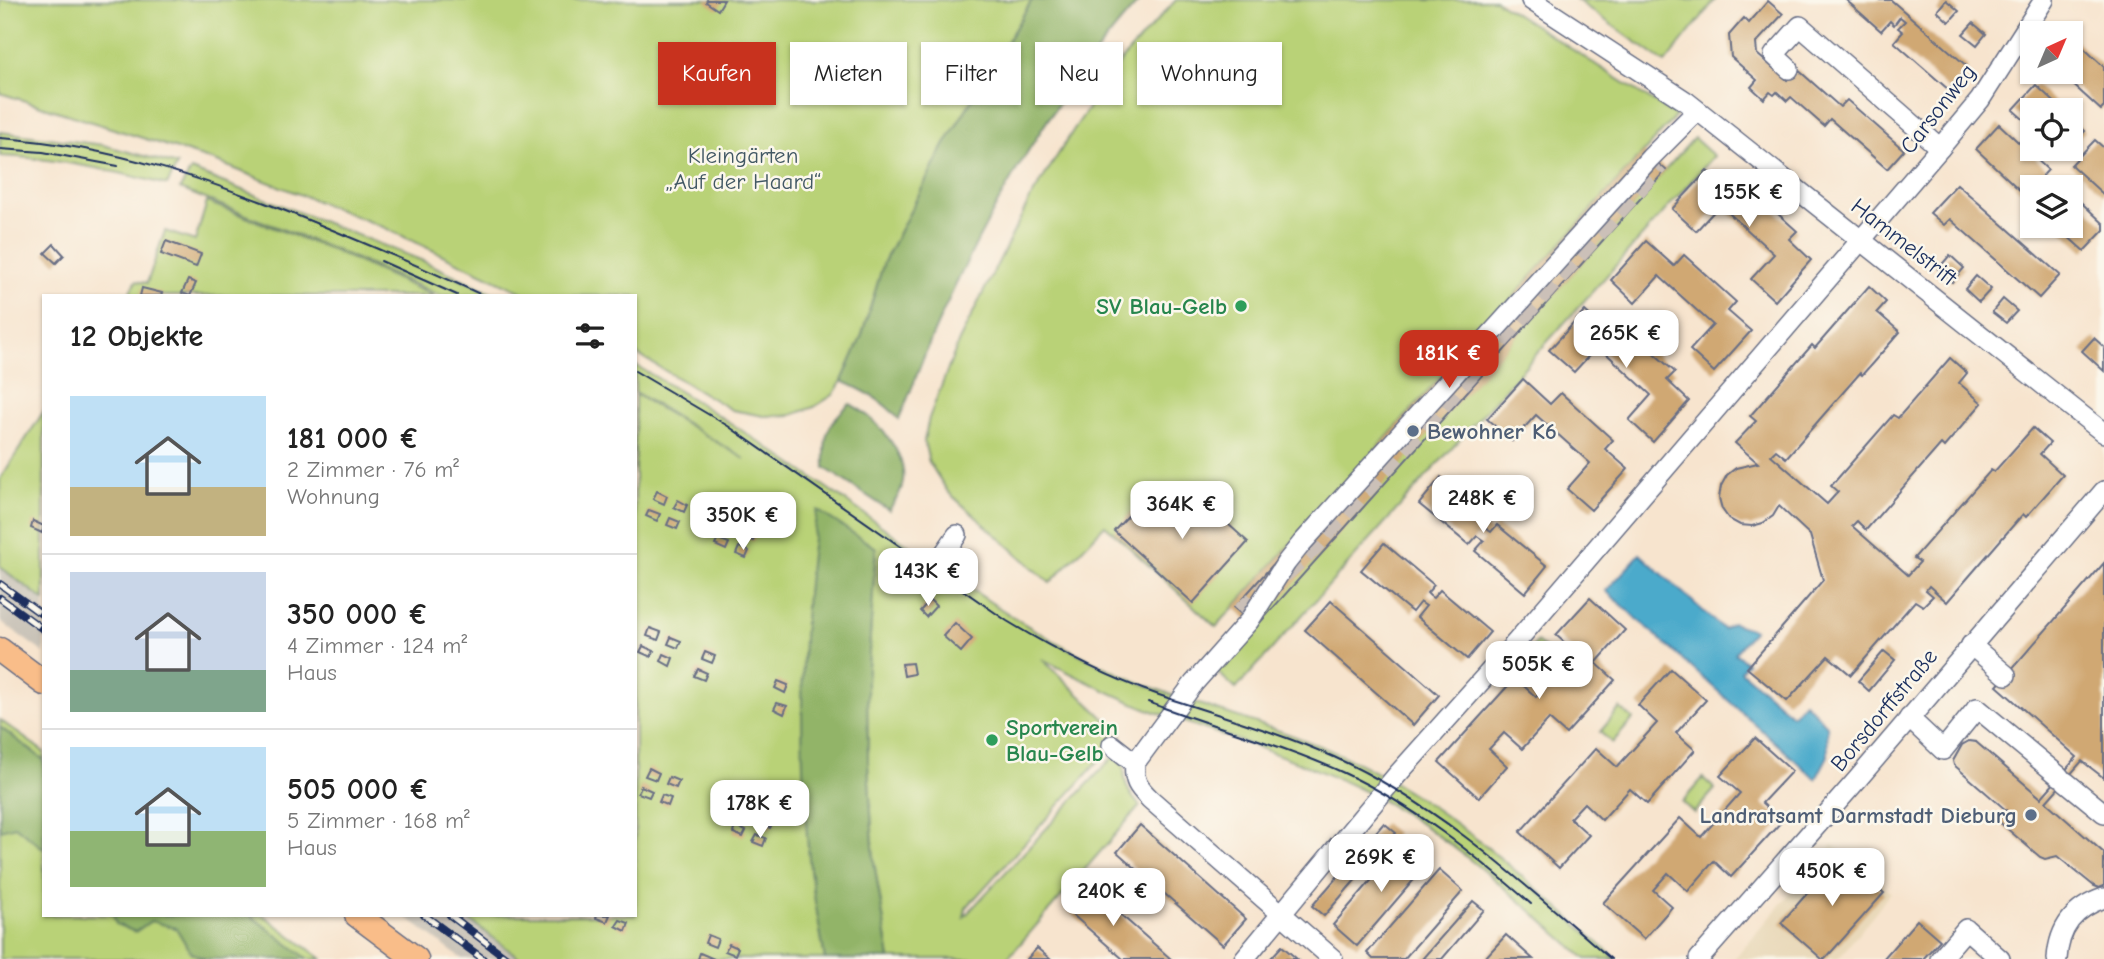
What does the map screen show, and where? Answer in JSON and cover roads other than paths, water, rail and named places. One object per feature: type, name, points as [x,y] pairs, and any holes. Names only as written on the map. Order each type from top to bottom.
[{"type":"main road","points":[[0,650],[42,682]]},
{"type":"main road","points":[[360,917],[416,959]]},
{"type":"street","name":"Hammelstrift","points":[[1531,0],[1702,115],[2104,433]]},
{"type":"street","name":"Carsonweg","points":[[1244,959],[1940,148],[1980,100],[2044,0]]},
{"type":"street","points":[[1789,69],[1774,55],[1800,26],[1940,148]]},
{"type":"street","points":[[1660,165],[1702,115]]},
{"type":"street","points":[[1189,677],[1249,621],[1286,563],[1303,543],[1650,158],[1702,115]]},
{"type":"street","name":"Borsdorffstraße","points":[[1699,959],[2104,491]]},
{"type":"street","points":[[925,581],[957,535]]},
{"type":"street","points":[[1240,613],[1189,677],[1135,763],[1133,776],[1140,788],[1333,959]]},
{"type":"street","points":[[1971,645],[2006,676]]},
{"type":"street","points":[[1909,718],[1943,750],[1978,708],[2104,813]]},
{"type":"street","points":[[1112,745],[1135,763]]},
{"type":"street","points":[[2057,959],[2058,945],[2065,926],[2086,904],[2104,898]]},
{"type":"street","points":[[1940,959],[1966,929],[2000,959]]},
{"type":"water","points":[[1640,554],[1723,629],[1732,623],[1754,630],[1735,653],[1747,663],[1741,671],[1792,715],[1804,702],[1827,725],[1828,756],[1816,779],[1606,591]]},
{"type":"tunnel","points":[[1240,613],[1311,549],[1659,165]]},
{"type":"tram line","points":[[0,138],[82,148],[202,180],[318,224],[480,294]]},
{"type":"tram line","points":[[0,149],[43,152],[118,166]]},
{"type":"tram line","points":[[381,261],[455,294]]},
{"type":"tram line","points":[[637,372],[728,426],[1007,621],[1044,642],[1139,688],[1313,748],[1373,776],[1410,798],[1480,848],[1611,959]]},
{"type":"tram line","points":[[1148,702],[1296,753],[1370,786],[1442,832],[1531,904]]},
{"type":"railway","points":[[0,584],[42,615]]},
{"type":"railway","points":[[0,598],[42,629]]},
{"type":"railway","points":[[427,917],[483,959]]},
{"type":"railway","points":[[453,917],[508,959]]},
{"type":"place","name":"SV Blau-Gelb","points":[[1241,306]]},
{"type":"place","name":"Bewohner K6","points":[[1413,431]]},
{"type":"place","name":"Sportverein Blau-Gelb","points":[[992,740]]},
{"type":"place","name":"Landratsamt Darmstadt Dieburg","points":[[2031,815]]},
{"type":"park label","name":"Kleingärten „Auf der Haard“","points":[[743,168]]}]
